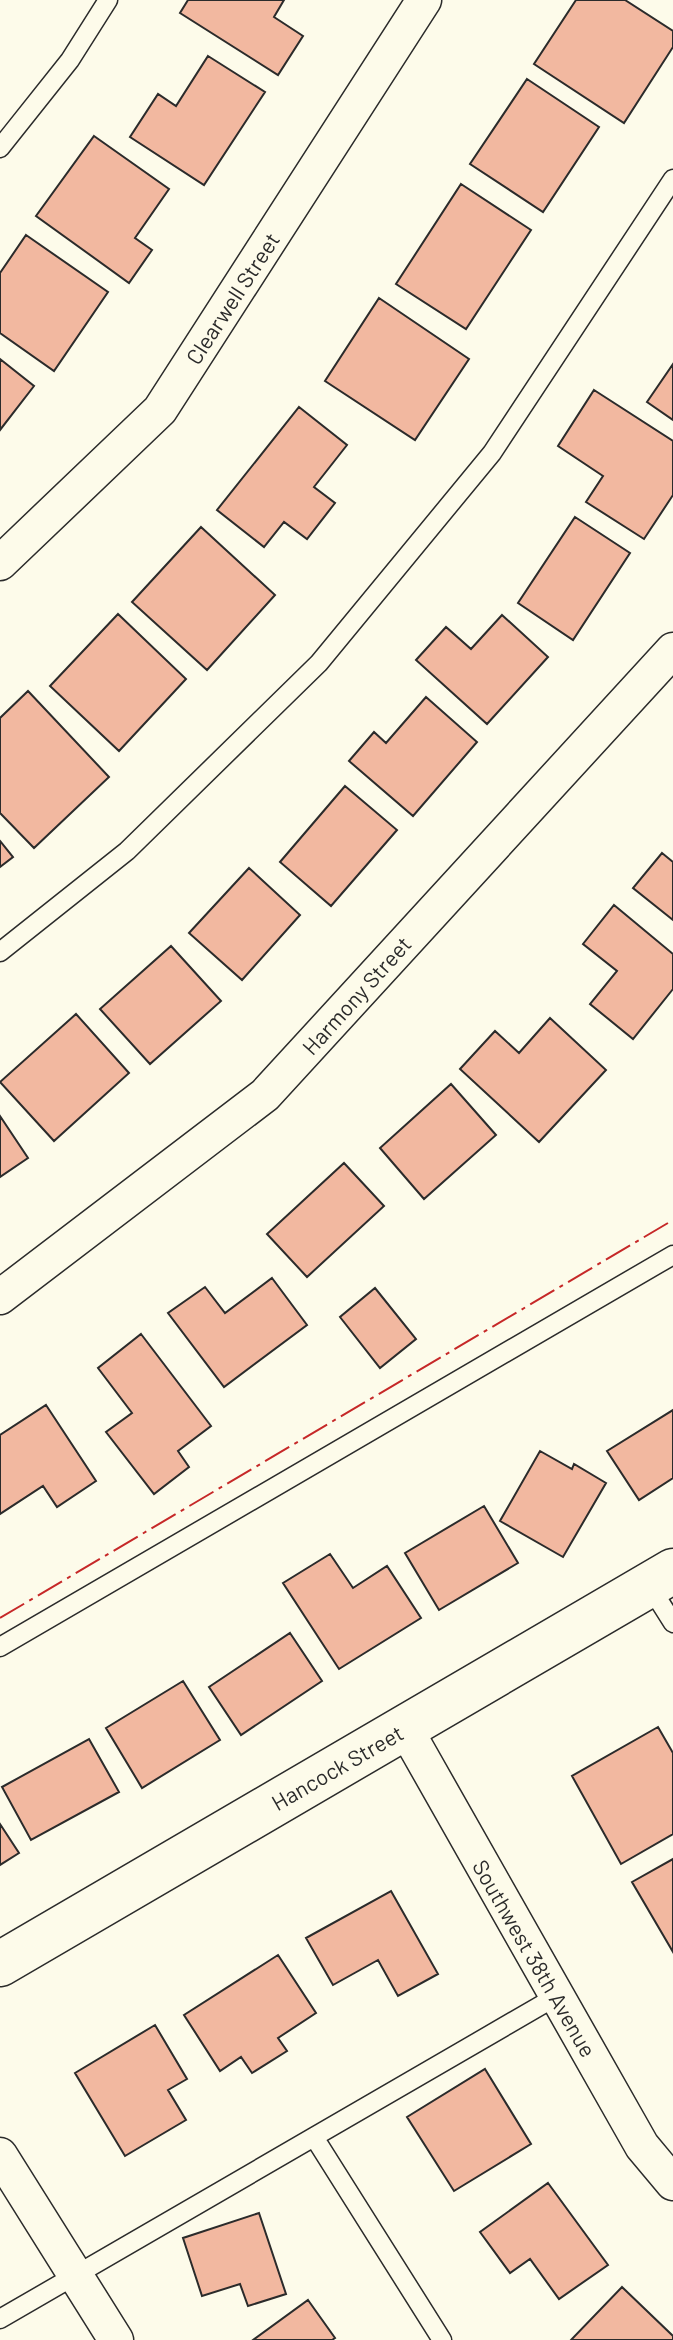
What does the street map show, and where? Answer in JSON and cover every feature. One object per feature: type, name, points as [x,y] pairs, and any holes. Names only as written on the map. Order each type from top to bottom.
[{"type":"street","name":"Clearwell Street","points":[[0,563],[160,410],[424,0]]},
{"type":"street","name":"Harmony Street","points":[[0,1297],[265,1095],[673,650]]},
{"type":"street","name":"Hancock Street","points":[[0,1964],[661,1578]]},
{"type":"street","name":"Southwest 38th Avenue","points":[[405,1728],[642,2146],[673,2183]]},
{"type":"street","points":[[0,2155],[116,2340]]},
{"type":"lane","points":[[0,148],[70,60],[108,0]]},
{"type":"lane","points":[[0,952],[127,851],[319,663],[492,453],[673,179]]},
{"type":"lane","points":[[0,1647],[673,1255]]},
{"type":"lane","points":[[661,1578],[673,1623]]},
{"type":"lane","points":[[0,2319],[557,1996]]},
{"type":"lane","points":[[314,2137],[442,2340]]},
{"type":"building","points":[[188,0],[284,0],[274,17],[303,36],[278,75],[180,13]]},
{"type":"building","points":[[576,0],[625,0],[673,31],[673,47],[624,123],[534,64]]},
{"type":"building","points":[[208,56],[265,92],[204,185],[130,137],[158,94],[176,106]]},
{"type":"building","points":[[527,79],[599,127],[543,212],[470,164]]},
{"type":"building","points":[[94,136],[169,189],[135,238],[152,250],[129,283],[36,216]]},
{"type":"building","points":[[461,184],[531,230],[466,329],[396,284]]},
{"type":"building","points":[[26,235],[108,292],[54,371],[0,333],[0,273]]},
{"type":"building","points":[[379,298],[469,359],[415,440],[325,381]]},
{"type":"building","points":[[0,359],[34,386],[0,430]]},
{"type":"building","points":[[673,364],[673,420],[647,402]]},
{"type":"building","points":[[594,390],[673,441],[673,495],[644,539],[586,502],[603,476],[558,446]]},
{"type":"building","points":[[299,407],[347,445],[314,487],[335,503],[307,539],[284,522],[264,547],[217,510]]},
{"type":"building","points":[[575,517],[630,553],[573,640],[518,603]]},
{"type":"building","points":[[201,527],[275,595],[207,670],[132,602]]},
{"type":"building","points":[[118,614],[186,679],[119,751],[50,686]]},
{"type":"building","points":[[502,615],[548,657],[487,724],[416,660],[446,627],[471,649]]},
{"type":"building","points":[[28,691],[109,777],[34,848],[0,813],[0,718]]},
{"type":"building","points":[[426,697],[477,742],[413,816],[349,761],[374,732],[386,743]]},
{"type":"building","points":[[345,786],[397,830],[331,906],[280,862]]},
{"type":"building","points":[[0,841],[13,857],[0,867]]},
{"type":"building","points":[[662,853],[673,862],[673,920],[633,888]]},
{"type":"building","points":[[249,868],[300,915],[242,980],[189,933]]},
{"type":"building","points":[[614,905],[673,954],[673,989],[633,1039],[590,1004],[617,971],[583,944]]},
{"type":"building","points":[[171,946],[221,1001],[150,1064],[100,1009]]},
{"type":"building","points":[[76,1014],[129,1073],[54,1141],[0,1082]]},
{"type":"building","points":[[550,1018],[606,1070],[539,1142],[460,1069],[495,1031],[519,1053]]},
{"type":"building","points":[[451,1084],[496,1135],[424,1199],[380,1148]]},
{"type":"building","points":[[0,1116],[28,1158],[0,1177]]},
{"type":"building","points":[[344,1163],[384,1206],[307,1277],[267,1234]]},
{"type":"building","points":[[272,1278],[307,1325],[224,1387],[168,1313],[205,1287],[225,1313]]},
{"type":"building","points":[[375,1288],[416,1339],[380,1368],[340,1317]]},
{"type":"building","points":[[141,1334],[211,1426],[178,1451],[189,1467],[154,1494],[106,1432],[132,1413],[98,1368]]},
{"type":"building","points":[[46,1405],[96,1481],[57,1507],[43,1486],[0,1514],[0,1435]]},
{"type":"building","points":[[673,1410],[673,1478],[639,1500],[607,1451]]},
{"type":"building","points":[[540,1451],[572,1469],[574,1464],[606,1483],[563,1557],[500,1521]]},
{"type":"building","points":[[484,1506],[518,1563],[439,1610],[405,1553]]},
{"type":"building","points":[[330,1554],[353,1588],[387,1566],[421,1618],[339,1669],[283,1583]]},
{"type":"building","points":[[290,1633],[322,1681],[241,1735],[209,1687]]},
{"type":"building","points":[[183,1681],[220,1740],[142,1788],[106,1728]]},
{"type":"building","points":[[658,1727],[673,1753],[673,1834],[621,1864],[572,1776]]},
{"type":"building","points":[[89,1739],[119,1792],[31,1840],[2,1787]]},
{"type":"building","points":[[0,1824],[19,1853],[0,1865]]},
{"type":"building","points":[[673,1859],[673,1952],[632,1882]]},
{"type":"building","points":[[391,1891],[438,1974],[398,1996],[378,1960],[333,1985],[306,1938]]},
{"type":"building","points":[[278,1955],[316,2013],[278,2038],[287,2051],[252,2073],[241,2057],[220,2071],[184,2015]]},
{"type":"building","points":[[155,2025],[187,2079],[168,2090],[186,2120],[125,2156],[75,2073]]},
{"type":"building","points":[[485,2069],[531,2144],[454,2191],[407,2117]]},
{"type":"building","points":[[548,2183],[608,2265],[559,2299],[530,2259],[510,2273],[480,2232]]},
{"type":"building","points":[[259,2213],[286,2294],[248,2306],[240,2284],[202,2296],[183,2238]]},
{"type":"building","points":[[622,2287],[673,2336],[673,2340],[571,2340]]},
{"type":"building","points":[[308,2300],[335,2338],[253,2340]]},
{"type":"power","points":[[0,1618],[673,1220]]}]
